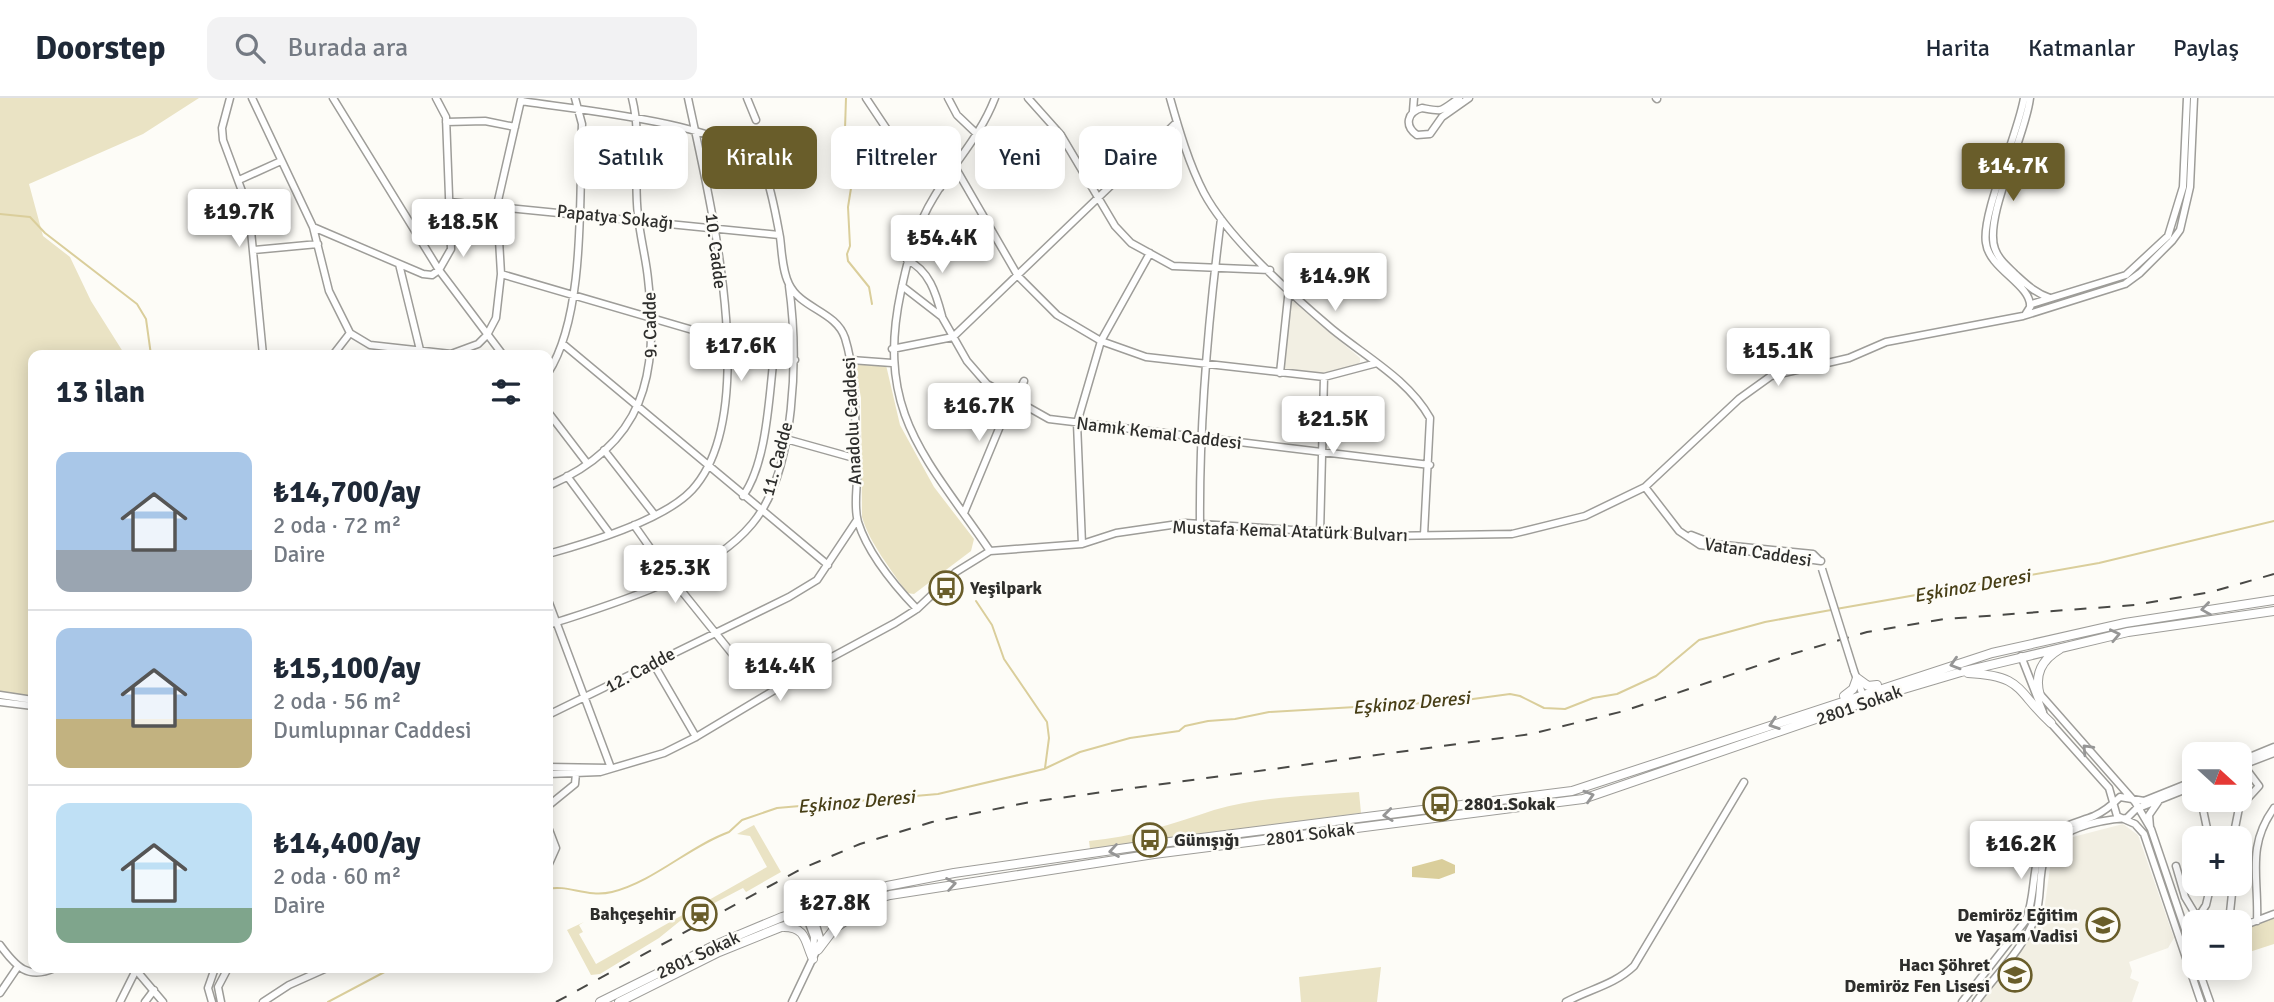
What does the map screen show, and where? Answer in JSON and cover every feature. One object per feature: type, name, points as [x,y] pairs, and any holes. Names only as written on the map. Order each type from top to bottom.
[{"type":"main road","points":[[1816,709],[1850,692],[1855,674],[1871,687],[2008,649],[2101,628],[2274,600]]},
{"type":"main road","points":[[2008,649],[2023,655],[2128,632],[2274,611]]},
{"type":"main road","points":[[2023,655],[2101,628]]},
{"type":"main road","points":[[2040,696],[2038,674],[2043,662],[2068,645]]},
{"type":"main road","name":"2801 Sokak","points":[[600,1002],[715,945],[887,886],[954,873],[1154,844],[1561,793],[1816,709],[2023,655]]},
{"type":"main road","points":[[1961,672],[1987,674],[2011,680],[2027,694],[2051,723]]},
{"type":"main road","name":"2801 Sokak","points":[[619,1002],[719,952],[809,914],[953,883],[1154,854],[1583,799],[1864,698],[1919,675]]},
{"type":"main road","points":[[818,950],[845,919],[882,897]]},
{"type":"main road","points":[[781,927],[791,927],[805,935],[812,962]]},
{"type":"street","points":[[233,98],[222,128],[223,140],[249,210],[263,350]]},
{"type":"street","points":[[250,98],[313,227],[329,290],[350,333],[370,345],[398,350]]},
{"type":"street","points":[[333,98],[439,270],[499,350]]},
{"type":"street","points":[[313,227],[427,275],[439,270],[452,249],[445,111],[436,98]]},
{"type":"street","points":[[553,363],[563,344],[574,295],[580,111],[575,98]]},
{"type":"street","name":"9. Cadde","points":[[553,483],[587,463],[622,432],[637,408],[651,369],[651,318],[638,219],[637,119],[632,98]]},
{"type":"street","name":"10. Cadde","points":[[553,552],[634,525],[692,491],[708,467],[724,426],[728,398],[726,341],[715,226],[688,98]]},
{"type":"street","points":[[747,98],[756,120]]},
{"type":"street","points":[[866,98],[885,126]]},
{"type":"street","points":[[948,98],[957,115],[975,132]]},
{"type":"street","points":[[982,126],[995,98]]},
{"type":"street","points":[[1028,98],[1061,135],[1115,226],[1131,243],[1173,266],[1271,271]]},
{"type":"street","points":[[1170,98],[1200,184],[1221,219],[1331,328],[1412,391],[1430,418],[1430,465],[1424,535]]},
{"type":"street","points":[[1414,98],[1409,120],[1413,132],[1426,136],[1442,117],[1469,98]]},
{"type":"street","points":[[1421,98],[1436,126]]},
{"type":"street","points":[[1413,111],[1430,111],[1459,98]]},
{"type":"street","points":[[2024,98],[2014,142],[1990,213],[1985,242],[1992,259],[2027,295],[2030,307]]},
{"type":"street","points":[[2030,98],[2020,143],[1996,212],[1992,239],[2001,261],[2036,293],[2052,299]]},
{"type":"street","points":[[2023,316],[2030,307],[2126,275],[2168,236],[2183,187],[2188,98]]},
{"type":"street","name":"Mustafa Kemal Atatürk Bulvarı","points":[[553,773],[611,768],[664,753],[696,737],[917,610],[956,572],[990,551],[1082,544],[1116,533],[1185,523],[1320,534],[1512,534],[1585,516],[1647,485],[1739,399],[1771,376],[1849,358],[1886,342],[2023,316],[2125,284],[2172,241],[2179,230],[2190,187],[2194,98]]},
{"type":"street","points":[[463,350],[473,347],[487,335],[498,311],[501,274],[497,205],[520,100],[695,130],[756,155],[764,169],[789,286]]},
{"type":"street","points":[[446,122],[477,121],[515,127]]},
{"type":"street","points":[[892,349],[953,337],[1177,122]]},
{"type":"street","points":[[961,159],[975,139]]},
{"type":"street","points":[[239,180],[281,161]]},
{"type":"street","points":[[961,177],[1018,276],[1057,315],[1101,341],[1146,357],[1205,361],[1324,377],[1377,363]]},
{"type":"street","points":[[939,189],[923,218],[907,260],[892,363],[900,404],[912,435],[990,551]]},
{"type":"street","name":"Papatya Sokağı","points":[[449,202],[715,226],[779,235]]},
{"type":"street","points":[[1200,525],[1199,438],[1214,267],[1221,219]]},
{"type":"street","points":[[253,250],[318,244]]},
{"type":"street","points":[[1082,544],[1077,423],[1101,341],[1150,253]]},
{"type":"street","points":[[907,260],[924,272],[937,295],[942,317]]},
{"type":"street","points":[[399,264],[420,350]]},
{"type":"street","points":[[501,274],[795,360]]},
{"type":"street","name":"Namık Kemal Caddesi","points":[[902,285],[942,317],[967,361],[987,384],[1014,402],[1049,419],[1430,465]]},
{"type":"street","name":"11. Cadde","points":[[553,623],[672,579],[731,544],[762,511],[774,483],[786,439],[795,360],[789,286]]},
{"type":"street","name":"Anadolu Caddesi","points":[[789,286],[838,324],[851,360],[857,520],[868,544],[917,610]]},
{"type":"street","points":[[1280,373],[1289,288]]},
{"type":"street","points":[[337,350],[350,333]]},
{"type":"street","points":[[563,344],[828,565]]},
{"type":"street","points":[[743,496],[750,486],[764,430],[774,355]]},
{"type":"street","points":[[851,360],[892,363]]},
{"type":"street","points":[[1320,534],[1324,377]]},
{"type":"street","points":[[964,513],[1010,402],[1014,402],[1024,381]]},
{"type":"street","points":[[553,419],[587,463]]},
{"type":"street","points":[[786,439],[855,458]]},
{"type":"street","points":[[604,450],[654,514]]},
{"type":"street","points":[[567,475],[610,534]]},
{"type":"street","name":"Vatan Caddesi","points":[[1647,485],[1679,531],[1700,545],[1821,565],[1855,674]]},
{"type":"street","name":"12. Cadde","points":[[553,713],[789,597],[817,580],[857,520]]},
{"type":"street","points":[[634,525],[672,579],[742,666]]},
{"type":"street","points":[[553,625],[611,768]]},
{"type":"street","points":[[2023,655],[2040,696],[2133,800],[2136,809],[2151,829]]},
{"type":"street","points":[[2023,655],[2030,685],[2051,723],[2109,788],[2115,813],[2135,824],[2144,834],[2201,1002]]},
{"type":"street","points":[[653,663],[696,737]]},
{"type":"street","points":[[1855,674],[1864,698]]},
{"type":"street","points":[[0,695],[28,699]]},
{"type":"street","points":[[0,702],[28,705]]},
{"type":"street","points":[[2252,760],[2274,747]]},
{"type":"street","points":[[2252,762],[2274,753]]},
{"type":"street","name":"Mustafa Kemal Atatürk Bulvarı","points":[[553,768],[576,771]]},
{"type":"street","points":[[553,802],[575,784],[576,771]]},
{"type":"street","points":[[2252,778],[2259,786],[2252,794]]},
{"type":"street","points":[[1566,1002],[1588,991],[1619,981],[1634,966],[1744,782]]},
{"type":"street","points":[[1962,1002],[2026,919],[2032,904],[2040,851],[2046,839],[2063,826],[2114,805],[2123,796],[2133,800],[2156,798],[2182,788]]},
{"type":"street","points":[[1976,1002],[2026,936],[2035,918],[2044,857],[2050,847],[2064,835],[2107,820],[2124,819],[2133,815],[2136,809],[2158,802],[2182,789]]},
{"type":"street","points":[[2158,802],[2149,815],[2151,829],[2182,921]]},
{"type":"street","points":[[2257,921],[2256,842],[2263,824],[2274,808]]},
{"type":"street","points":[[2176,866],[2192,910]]},
{"type":"street","points":[[792,1002],[818,950],[821,936],[809,914]]},
{"type":"street","points":[[809,914],[814,937],[812,962]]},
{"type":"street","points":[[2252,923],[2274,914]]},
{"type":"street","points":[[0,945],[17,968],[28,971]]},
{"type":"street","points":[[0,993],[17,968]]},
{"type":"street","points":[[120,1002],[134,973]]},
{"type":"street","points":[[139,973],[163,1002]]},
{"type":"street","points":[[212,1000],[208,988],[213,973]]},
{"type":"street","points":[[221,1000],[218,987],[225,973]]},
{"type":"street","points":[[263,1002],[289,985],[316,973]]},
{"type":"street","points":[[2202,980],[2210,1002]]},
{"type":"street","points":[[145,1002],[154,990]]},
{"type":"shaded area","points":[[0,98],[199,98],[143,134],[29,184],[43,236],[70,257],[91,301],[122,350],[28,350],[28,701],[0,697]]},
{"type":"shaded area","points":[[1288,297],[1360,358],[1354,370],[1324,377],[1280,373]]},
{"type":"shaded area","points":[[855,364],[886,365],[900,425],[934,487],[974,539],[971,551],[914,594],[907,593],[888,566],[870,537],[862,517],[861,398]]},
{"type":"shaded area","points":[[1359,792],[1361,813],[1090,849],[1089,841],[1137,833],[1232,805],[1286,797]]},
{"type":"shaded area","name":"Demiröz Eğitim ve Yaşam Vadisi","points":[[2123,824],[2138,835],[2174,938],[2168,948],[2129,962],[2132,971],[2130,978],[2139,982],[2132,1002],[1981,1002],[2020,951],[2044,912],[2051,860],[2057,850],[2069,838]]},
{"type":"shaded area","points":[[754,825],[781,872],[746,892],[743,888],[680,921],[659,938],[600,974],[591,975],[567,930],[584,922],[579,925],[583,932],[579,934],[596,964],[767,867],[750,836],[737,834]]},
{"type":"shaded area","points":[[1442,859],[1455,865],[1455,873],[1439,879],[1412,877],[1412,867]]},
{"type":"shaded area","points":[[2274,914],[2274,944],[2252,951],[2252,922]]},
{"type":"shaded area","points":[[1381,967],[1377,1002],[1301,1002],[1299,977]]},
{"type":"waterway","points":[[846,98],[845,129],[852,182],[848,207],[850,246],[847,254],[848,261],[869,287],[872,304]]},
{"type":"waterway","points":[[0,214],[30,217],[45,233],[137,304],[146,319],[150,350]]},
{"type":"waterway","name":"Eşkinoz Deresi","points":[[1836,609],[2099,563],[2274,521]]},
{"type":"waterway","points":[[976,601],[992,625],[1004,659],[1047,722],[1049,738],[1045,768]]},
{"type":"waterway","name":"Eşkinoz Deresi","points":[[553,888],[603,893],[628,887],[729,832],[742,820],[777,808],[938,794],[1044,769],[1080,752],[1130,738],[1179,731],[1185,726],[1208,721],[1269,712],[1458,701],[1510,694],[1544,708],[1565,709],[1593,698],[1617,694],[1656,676],[1699,640],[1765,622],[1831,610]]},
{"type":"waterway","name":"Eşkinoz Deresi","points":[[328,1002],[383,973]]},
{"type":"railway","points":[[556,1002],[801,869],[860,844],[932,822],[1030,802],[1531,734],[1624,711],[1792,654],[1867,632],[1945,619],[2135,605],[2211,592],[2274,574]]},
{"type":"place","name":"Yeşilpark","points":[[946,588]]},
{"type":"place","name":"2801.Sokak","points":[[1440,804]]},
{"type":"place","name":"Günışığı","points":[[1150,840]]},
{"type":"place","name":"Bahçeşehir","points":[[700,914]]},
{"type":"place","name":"Demiröz Eğitim ve Yaşam Vadisi","points":[[2103,925]]},
{"type":"place","name":"Hacı Şöhret Demiröz Fen Lisesi","points":[[2015,975]]}]
